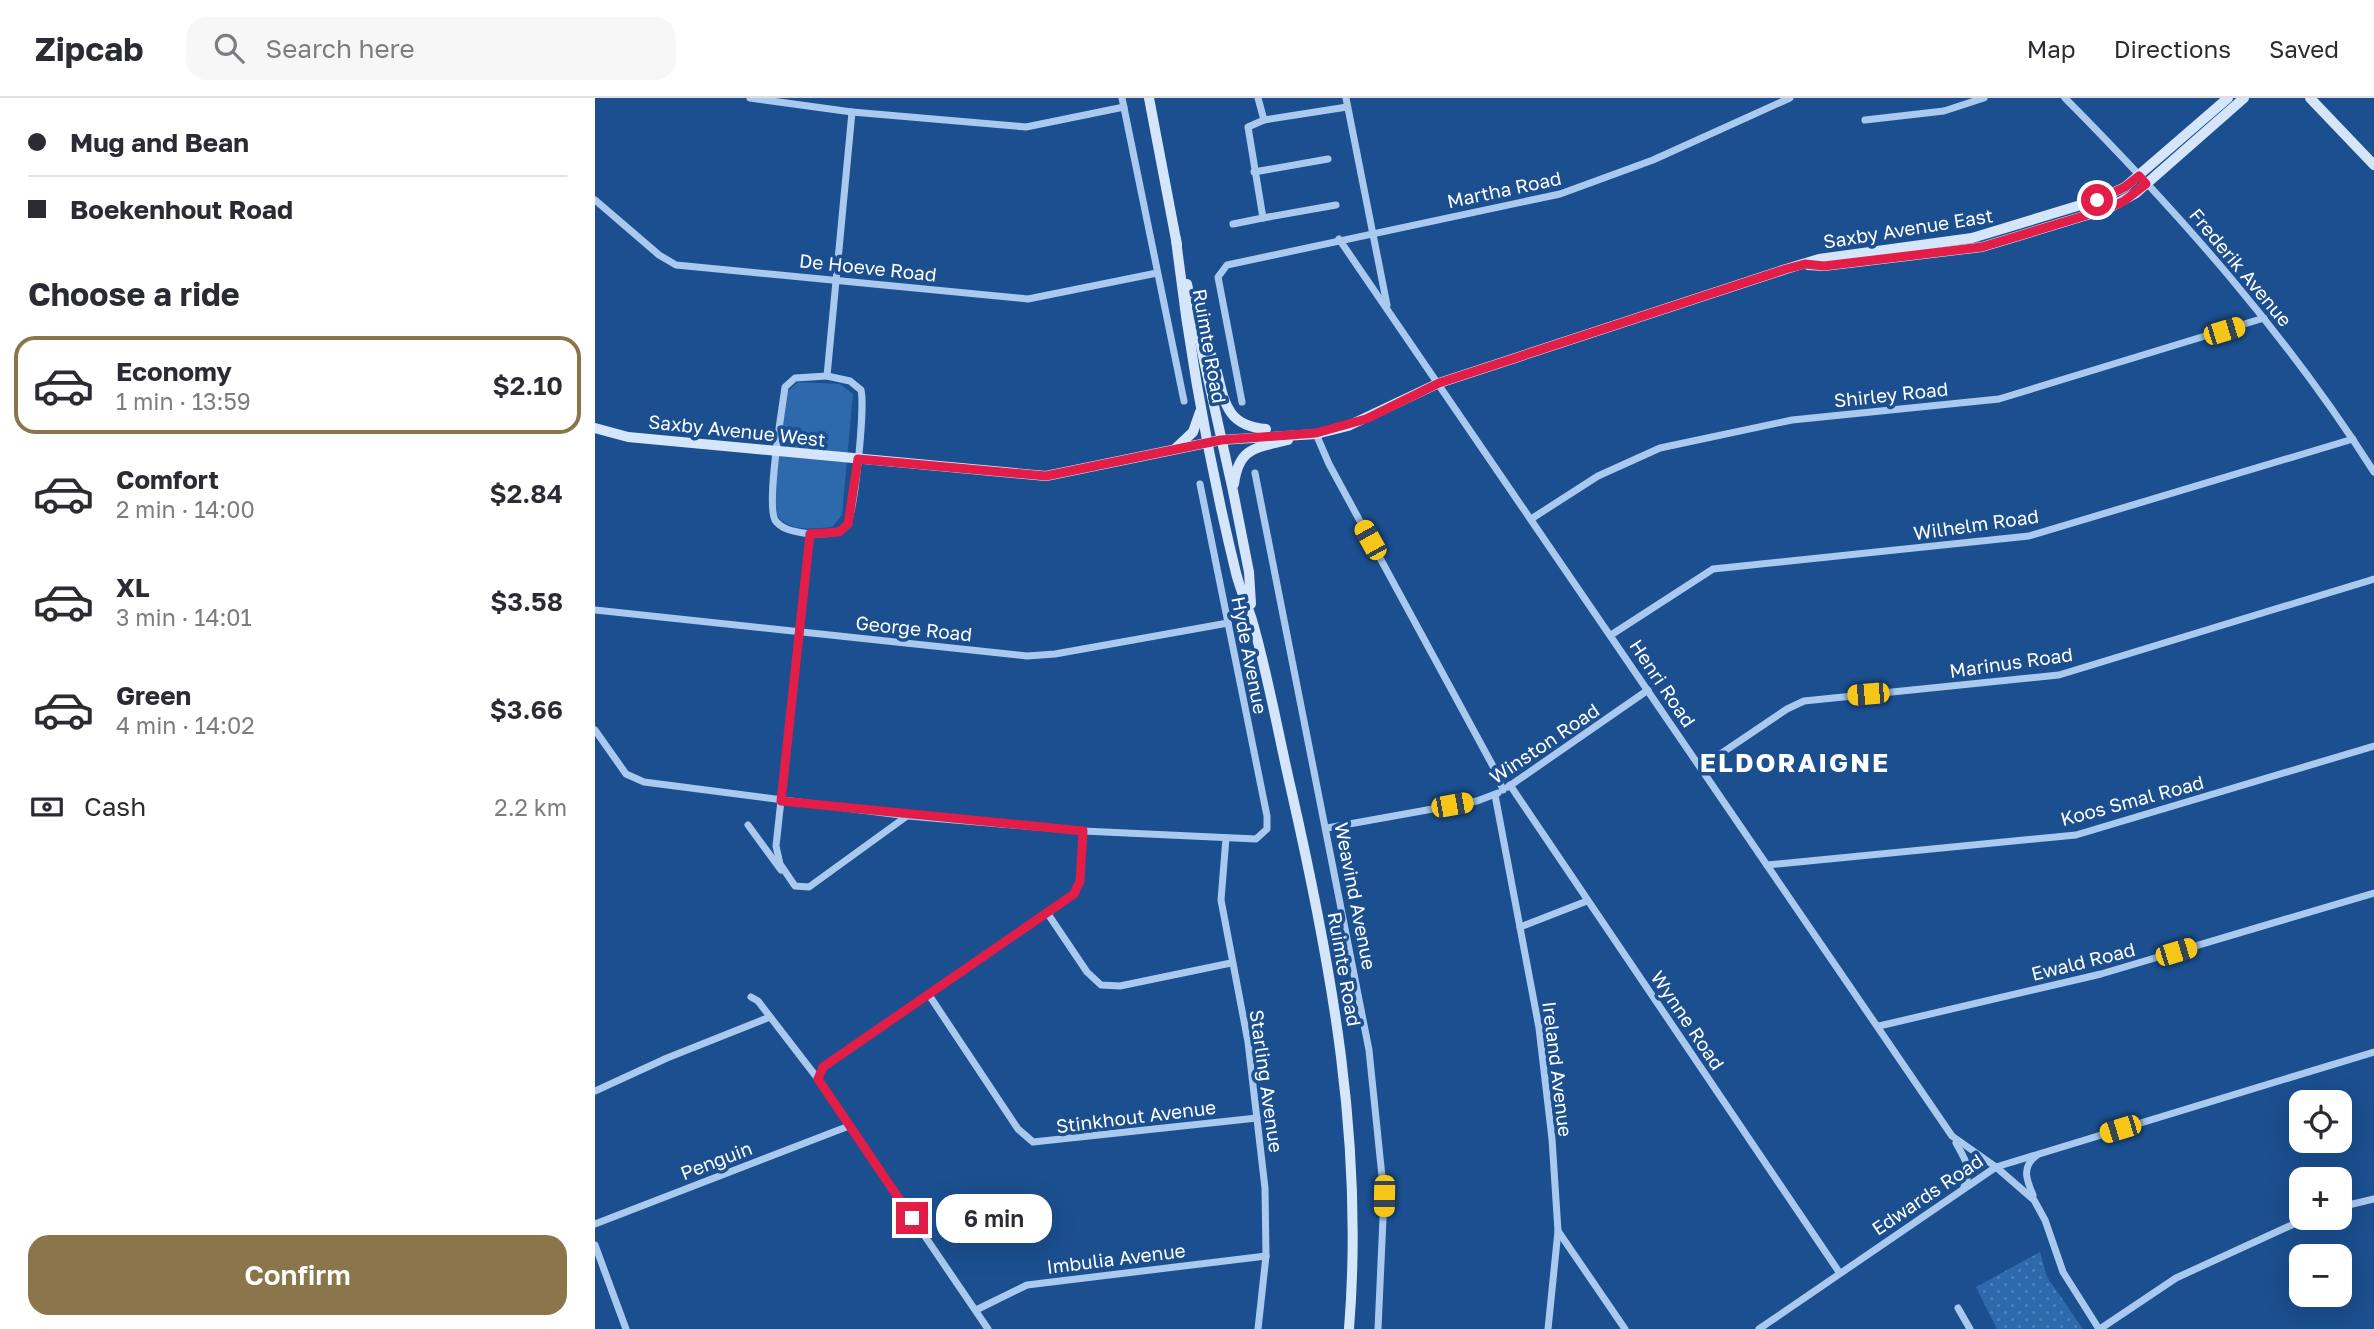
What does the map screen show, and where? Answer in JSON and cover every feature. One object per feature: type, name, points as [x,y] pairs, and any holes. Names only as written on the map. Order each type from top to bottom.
[{"type":"main road","name":"Ruimte Road","points":[[1149,98],[1176,239],[1233,491],[1248,572],[1252,621]]},
{"type":"main road","name":"Saxby Avenue East","points":[[2142,180],[2228,98]]},
{"type":"main road","name":"Saxby Avenue East","points":[[1209,443],[1313,433],[1366,419],[1439,383],[1819,259],[1991,234],[2097,200],[2142,180],[2244,98]]},
{"type":"main road","points":[[2310,98],[2374,165]]},
{"type":"main road","name":"Ruimte Road","points":[[1176,239],[1188,340],[1209,443],[1237,576],[1252,621],[1330,978],[1348,1099],[1355,1185],[1349,1329]]},
{"type":"main road","points":[[1200,338],[1212,358],[1234,418],[1250,427],[1313,433]]},
{"type":"main road","points":[[1173,451],[1194,430],[1200,414],[1200,396]]},
{"type":"main road","name":"Saxby Avenue West","points":[[595,428],[628,437],[1036,477],[1209,443]]},
{"type":"main road","points":[[1233,491],[1235,474],[1249,451],[1262,444],[1313,433]]},
{"type":"street","points":[[750,98],[852,112],[1026,127],[1123,102],[1184,401]]},
{"type":"street","points":[[1258,98],[1264,121]]},
{"type":"street","name":"Martha Road","points":[[1242,402],[1218,277],[1223,268],[1233,262],[1588,186],[1790,98]]},
{"type":"street","points":[[1865,120],[1944,111],[1985,98]]},
{"type":"street","name":"Frederik Avenue","points":[[2065,98],[2217,260],[2264,318],[2374,472]]},
{"type":"street","points":[[1263,218],[1248,127],[1346,102],[1388,309]]},
{"type":"street","points":[[827,376],[852,112]]},
{"type":"street","points":[[1254,172],[1328,159]]},
{"type":"street","name":"De Hoeve Road","points":[[595,200],[659,255],[676,265],[1028,299],[1157,273]]},
{"type":"street","points":[[1233,224],[1336,205]]},
{"type":"street","name":"Henri Road","points":[[1339,239],[1952,1136],[1996,1167],[2034,1200]]},
{"type":"street","name":"Shirley Road","points":[[1531,519],[1598,476],[1660,448],[1784,422],[1999,399],[2264,318]]},
{"type":"street","points":[[827,376],[850,381],[861,390],[858,459],[848,524],[839,532],[810,534],[784,528],[775,520],[772,510],[777,451],[785,387],[800,377],[827,376]]},
{"type":"street","points":[[1313,433],[1506,788]]},
{"type":"street","name":"Wilhelm Road","points":[[1611,635],[1713,569],[2029,536],[2353,439]]},
{"type":"street","name":"Weavind Avenue","points":[[1255,473],[1369,1050],[1384,1196],[1378,1329]]},
{"type":"street","name":"Hyde Avenue","points":[[1200,484],[1266,816],[1265,832],[1252,840],[1226,838]]},
{"type":"street","points":[[788,878],[780,864],[776,846],[810,534]]},
{"type":"street","name":"Marinus Road","points":[[1701,767],[1787,709],[1804,701],[2059,674],[2374,579]]},
{"type":"street","name":"George Road","points":[[595,610],[1040,656],[1228,623]]},
{"type":"street","name":"Winston Road","points":[[1327,828],[1477,801],[1495,795],[1648,690]]},
{"type":"street","points":[[595,730],[626,774],[637,780],[908,816],[1083,831],[1226,838]]},
{"type":"street","name":"Koos Smal Road","points":[[1767,865],[2076,835],[2374,746]]},
{"type":"street","name":"Wynne Road","points":[[1506,788],[1587,901],[1839,1272]]},
{"type":"street","name":"Ireland Avenue","points":[[1495,795],[1539,1028],[1552,1139],[1558,1231],[1548,1329]]},
{"type":"street","points":[[748,825],[788,878],[800,888],[813,885],[908,816]]},
{"type":"street","points":[[818,1079],[823,1067],[1048,914],[1078,889],[1083,831]]},
{"type":"street","name":"Starling Avenue","points":[[1226,838],[1221,900],[1248,1042],[1265,1188],[1266,1255],[1258,1329]]},
{"type":"street","name":"Ewald Road","points":[[1879,1026],[2101,974],[2374,893]]},
{"type":"street","points":[[1520,927],[1587,901]]},
{"type":"street","points":[[1048,914],[1087,972],[1101,985],[1120,986],[1231,963]]},
{"type":"street","name":"Stinkhout Avenue","points":[[929,995],[1018,1129],[1033,1142],[1257,1118]]},
{"type":"street","points":[[751,997],[818,1079],[988,1329]]},
{"type":"street","points":[[595,1091],[667,1058],[770,1017]]},
{"type":"street","name":"Edwards Road","points":[[1759,1329],[1963,1187],[1996,1167],[2374,1052]]},
{"type":"street","name":"Penguin","points":[[595,1224],[849,1126]]},
{"type":"street","points":[[1952,1136],[1968,1167],[1969,1178],[1963,1187]]},
{"type":"street","points":[[2042,1152],[2030,1161],[2026,1171],[2034,1200],[2045,1220],[2063,1272],[2099,1329],[2176,1278],[2289,1226]]},
{"type":"street","points":[[2352,1204],[2374,1199]]},
{"type":"street","points":[[1558,1231],[1625,1329]]},
{"type":"street","points":[[595,1245],[626,1329]]},
{"type":"street","name":"Imbulia Avenue","points":[[976,1310],[1027,1285],[1266,1255]]},
{"type":"street","points":[[1958,1308],[1970,1329]]},
{"type":"shaded area","points":[[798,382],[840,384],[853,394],[842,515],[832,527],[790,526],[773,508],[786,393]]},
{"type":"shaded area","points":[[2040,1252],[2047,1277],[2083,1329],[1997,1329],[1976,1287]]},
{"type":"district","name":"ELDORAIGNE","points":[[1795,762]]},
{"type":"route","points":[[912,1218],[818,1079],[818,1074],[823,1067],[1074,894],[1080,881],[1083,831],[908,816],[781,801],[810,534],[839,532],[848,524],[858,459],[1026,477],[1046,476],[1126,462],[1221,440],[1254,435],[1316,433],[1366,419],[1439,383],[1786,269],[1805,264],[1815,267],[1982,247],[2107,209],[2124,201],[2146,184],[2139,176],[2125,187],[2097,200]]}]
